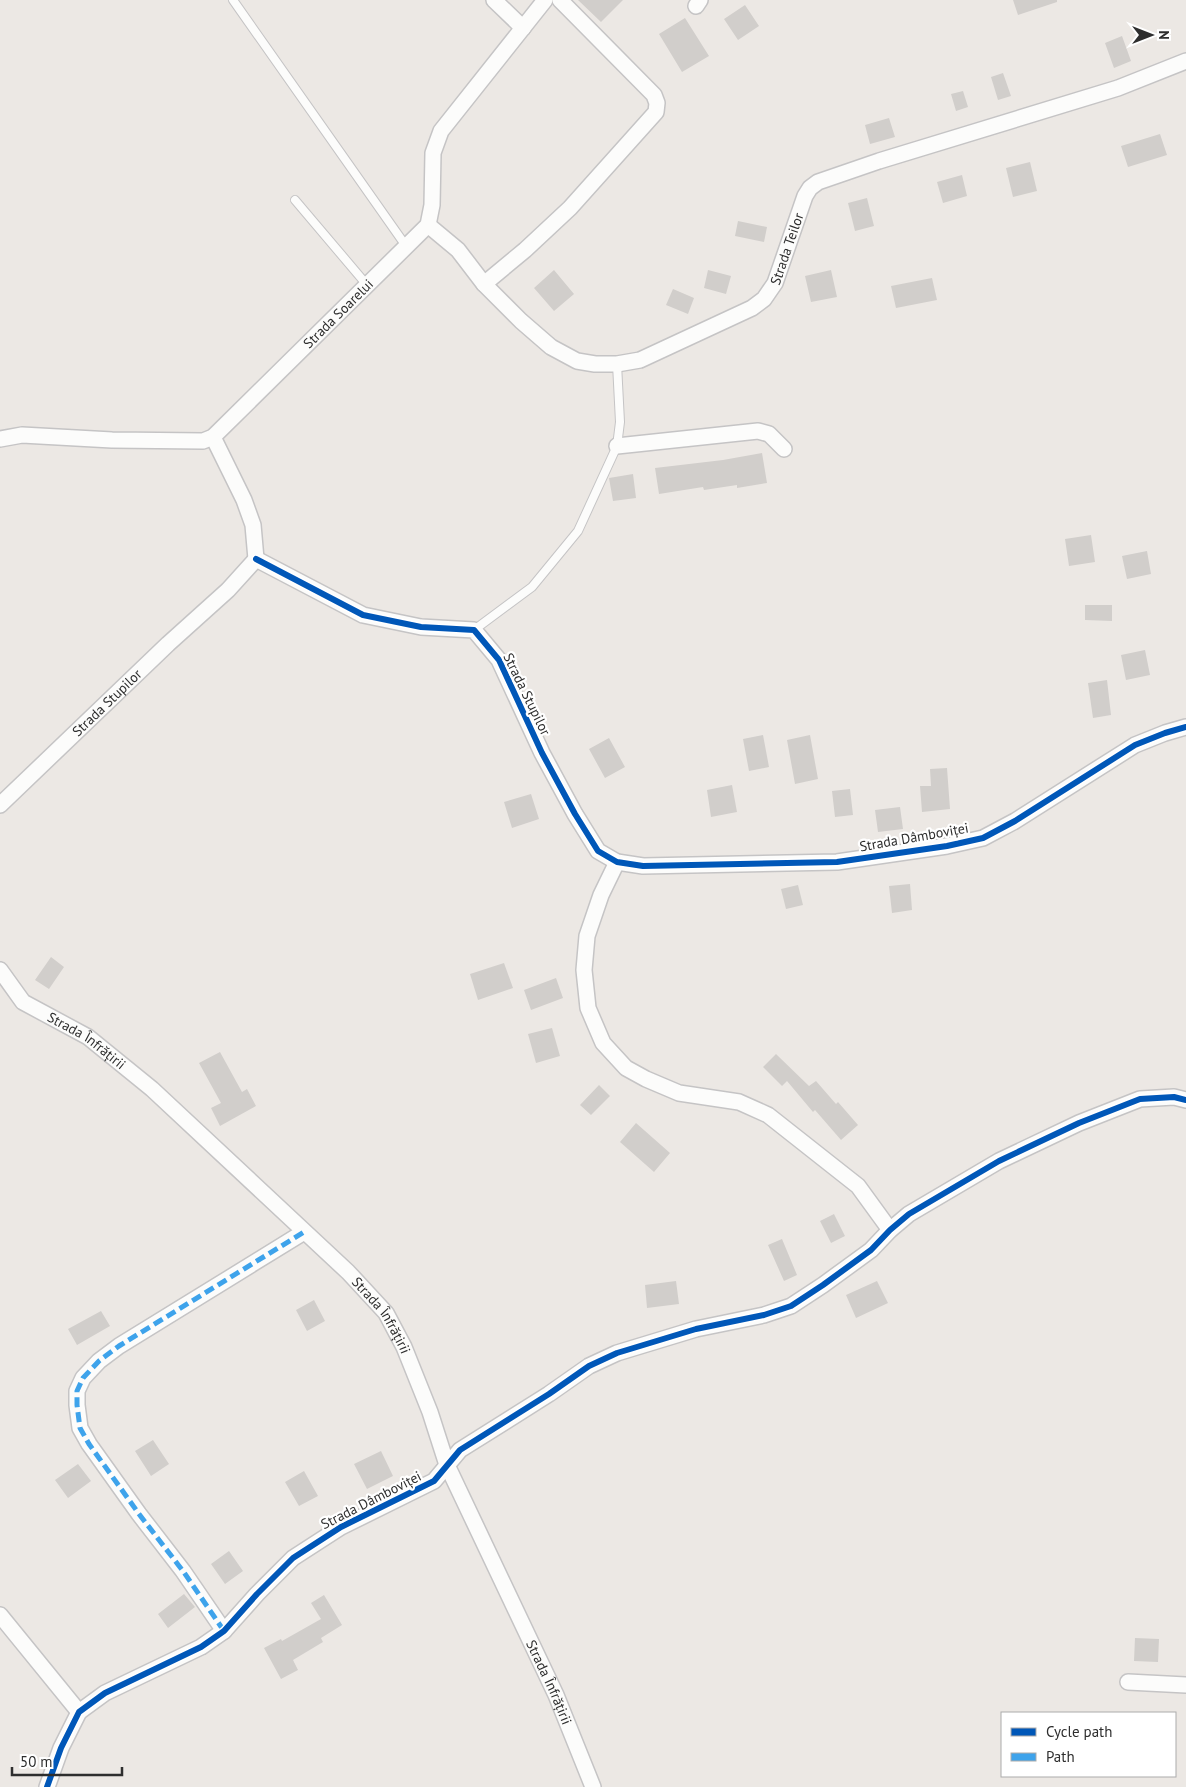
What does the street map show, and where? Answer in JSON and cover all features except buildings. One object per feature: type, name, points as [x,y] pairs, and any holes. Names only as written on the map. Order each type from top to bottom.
[{"type":"street","points":[[494,0],[523,28]]},
{"type":"street","points":[[428,225],[432,206],[433,153],[441,131],[545,0]]},
{"type":"street","points":[[484,284],[570,208],[656,112],[657,103],[654,94],[560,0]]},
{"type":"street","name":"Strada Teilor","points":[[428,225],[458,250],[484,284],[521,321],[551,347],[577,361],[595,364],[617,364],[640,360],[752,308],[764,300],[775,283],[805,196],[810,188],[818,182],[879,161],[1118,88],[1186,61]]},
{"type":"street","name":"Strada Soarelui","points":[[213,437],[428,225]]},
{"type":"street","points":[[617,446],[758,431],[768,434],[784,449]]},
{"type":"street","points":[[0,439],[22,435],[112,440],[203,441],[213,437],[244,500],[253,525],[256,559],[363,615],[421,627],[474,630]]},
{"type":"street","name":"Strada Stupilor","points":[[0,805],[168,644],[228,590],[256,559]]},
{"type":"street","name":"Strada Stupilor","points":[[474,630],[499,660],[542,753],[575,814],[598,851],[617,862]]},
{"type":"street","name":"Strada Dâmboviței","points":[[617,862],[643,866],[837,862],[947,846],[983,838],[1015,822],[1135,745],[1165,732],[1186,727]]},
{"type":"street","points":[[617,862],[601,895],[587,936],[584,970],[588,1008],[603,1043],[626,1068],[646,1079],[679,1093],[739,1102],[768,1115],[858,1186],[890,1230]]},
{"type":"street","name":"Strada Înfrățirii","points":[[0,970],[23,1002],[88,1037],[145,1084],[348,1272],[386,1313],[404,1347],[447,1465],[556,1695],[593,1787]]},
{"type":"street","name":"Strada Dâmboviței","points":[[47,1787],[61,1748],[79,1712],[105,1693],[201,1648],[224,1631],[293,1558],[341,1527],[434,1481],[460,1450],[549,1394],[589,1366],[617,1353],[696,1329],[764,1315],[791,1306],[871,1250],[909,1214],[999,1161],[1079,1123],[1140,1099],[1174,1097],[1186,1100]]},
{"type":"street","points":[[224,1631],[183,1571],[88,1444],[80,1428],[77,1391],[83,1378],[99,1361],[119,1346],[304,1232]]},
{"type":"street","points":[[0,1615],[79,1712]]},
{"type":"street","points":[[1128,1682],[1186,1686]]},
{"type":"lane","points":[[233,0],[406,246]]},
{"type":"lane","points":[[296,200],[367,285]]},
{"type":"lane","points":[[474,630],[532,587],[578,531],[617,446],[620,422],[617,364]]},
{"type":"marked path","points":[[224,1631],[183,1571],[89,1444],[80,1428],[77,1391],[83,1378],[99,1361],[119,1346],[304,1232]]},
{"type":"cycle path","points":[[256,559],[363,615],[421,627],[474,630],[499,660],[542,753],[575,814],[598,851],[617,862],[643,866],[837,862],[947,846],[983,838],[1015,821],[1135,745],[1186,727]]},
{"type":"cycle path","points":[[47,1787],[61,1748],[79,1712],[105,1693],[201,1647],[224,1631],[293,1558],[341,1527],[434,1481],[460,1450],[549,1394],[589,1366],[617,1353],[696,1329],[764,1315],[791,1306],[871,1250],[909,1214],[999,1161],[1079,1123],[1140,1099],[1174,1097],[1186,1100]]}]
